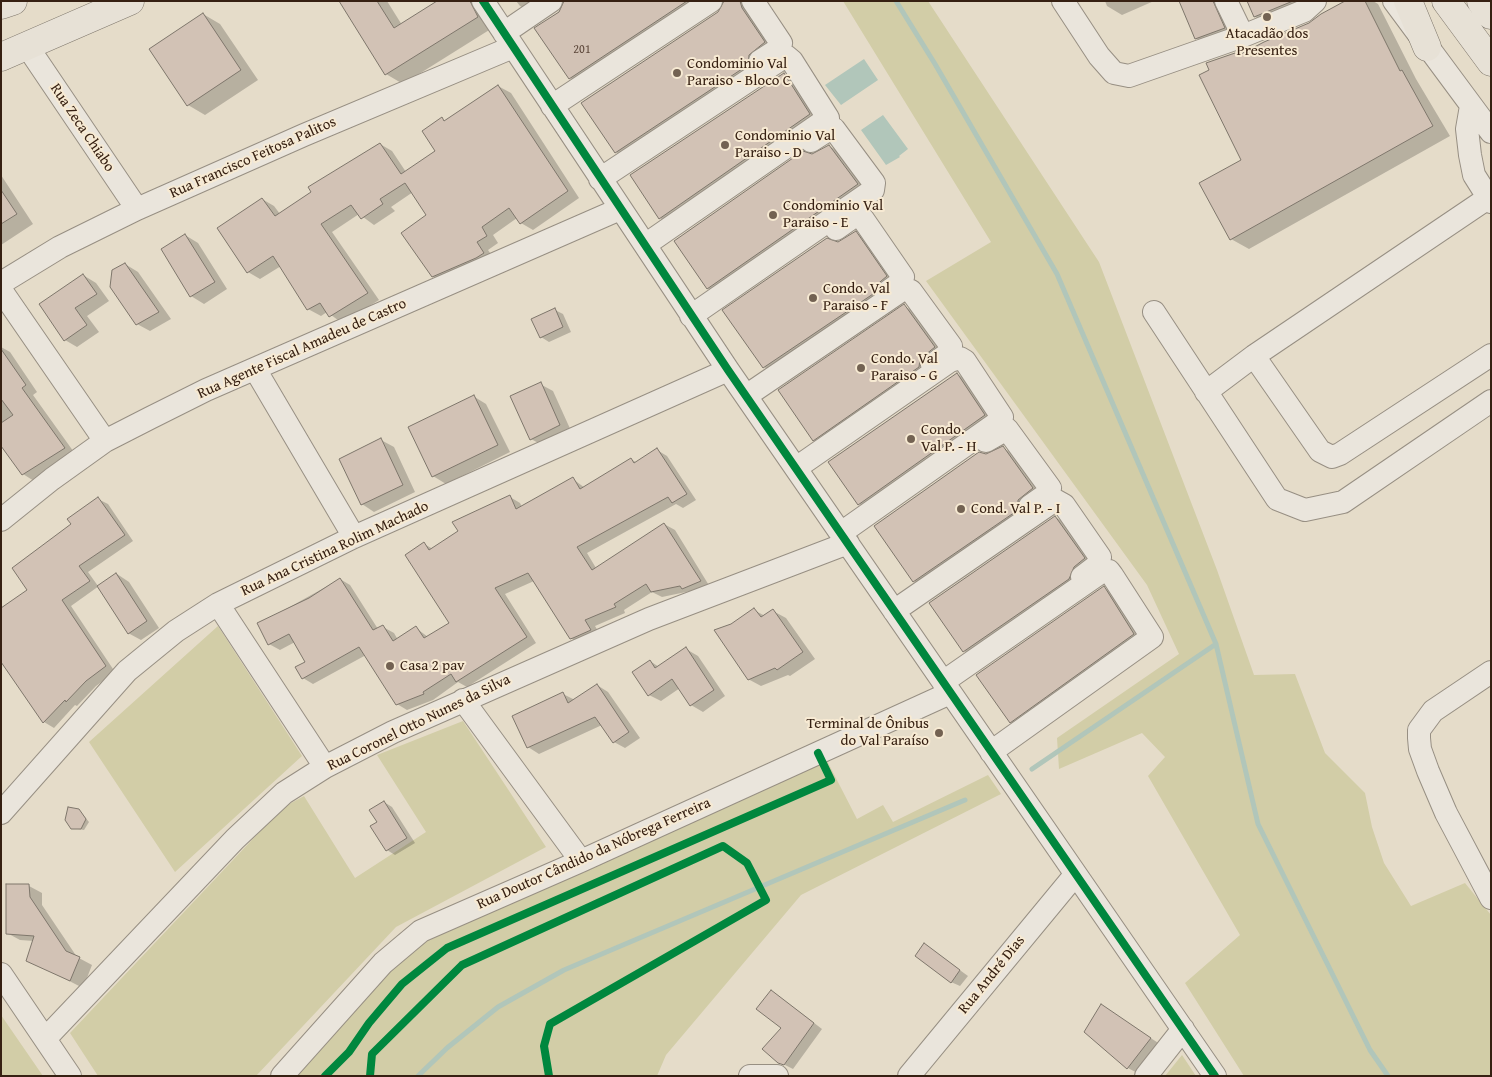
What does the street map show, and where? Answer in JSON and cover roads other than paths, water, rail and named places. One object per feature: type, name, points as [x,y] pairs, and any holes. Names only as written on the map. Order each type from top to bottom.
[{"type":"main road","points":[[1,5],[13,1]]},
{"type":"main road","points":[[1,57],[130,1]]},
{"type":"main road","points":[[1408,1],[1427,47]]},
{"type":"main road","points":[[1446,1],[1491,62]]},
{"type":"main road","points":[[1481,1],[1491,15]]},
{"type":"street","points":[[483,1],[510,29],[606,170],[620,209],[654,243],[702,314],[728,370],[752,388],[850,533],[901,601],[944,684],[1000,746],[1075,874],[1215,1076]]},
{"type":"street","points":[[510,29],[538,1]]},
{"type":"street","points":[[510,29],[551,1]]},
{"type":"street","points":[[557,97],[692,1]]},
{"type":"street","points":[[557,97],[711,1]]},
{"type":"street","points":[[606,170],[780,47],[780,40],[753,1]]},
{"type":"street","points":[[1063,1],[1104,62],[1114,73],[1129,76],[1243,36],[1304,11],[1315,1]]},
{"type":"street","points":[[1226,1],[1243,36]]},
{"type":"street","points":[[1394,1],[1491,132]]},
{"type":"street","name":"Rua Francisco Feitosa Palitos","points":[[1,283],[60,247],[137,209],[304,135],[510,29]]},
{"type":"street","name":"Rua Zeca Chiabo","points":[[27,46],[137,209]]},
{"type":"street","points":[[606,170],[786,56],[792,61],[828,118],[654,243]]},
{"type":"street","points":[[1206,392],[1254,356],[1489,200],[1474,175],[1470,155],[1467,129],[1471,106]]},
{"type":"street","points":[[654,243],[829,130],[834,129],[838,133],[874,184],[873,190],[870,193],[702,314]]},
{"type":"street","name":"Rua Agente Fiscal Amadeu de Castro","points":[[1,520],[52,479],[105,441],[206,390],[620,209]]},
{"type":"street","points":[[702,314],[858,216],[863,219],[901,274],[903,277],[900,283],[752,388]]},
{"type":"street","points":[[752,388],[905,288],[911,291],[951,346],[949,353],[801,459]]},
{"type":"street","points":[[1,290],[105,441]]},
{"type":"street","points":[[1154,312],[1277,499],[1305,510],[1343,502],[1491,400]]},
{"type":"street","points":[[1254,356],[1320,450],[1332,457],[1340,454],[1491,355]]},
{"type":"street","points":[[801,459],[950,361],[960,358],[965,361],[1002,417],[1002,420],[850,533]]},
{"type":"street","points":[[256,369],[354,537]]},
{"type":"street","name":"Rua Ana Cristina Rolim Machado","points":[[1,813],[127,671],[176,631],[218,604],[354,537],[728,370]]},
{"type":"street","points":[[850,533],[1003,430],[1010,432],[1050,491],[901,601]]},
{"type":"street","points":[[901,601],[1050,501],[1059,501],[1069,512],[1100,557],[1099,564],[959,666]]},
{"type":"street","name":"Rua Coronel Otto Nunes da Silva","points":[[45,1039],[235,839],[284,793],[325,767],[393,732],[463,700],[649,618],[850,533]]},
{"type":"street","points":[[959,666],[1100,573],[1109,571],[1152,637],[1000,746]]},
{"type":"street","points":[[218,604],[325,767]]},
{"type":"street","name":"Rua Doutor Cândido da Nóbrega Ferreira","points":[[282,1076],[383,963],[414,936],[442,920],[581,861],[944,684],[959,666]]},
{"type":"street","points":[[1491,672],[1434,711],[1419,730],[1419,738],[1420,749],[1446,813],[1491,898]]},
{"type":"street","points":[[463,700],[581,861]]},
{"type":"street","name":"Rua André Dias","points":[[909,1076],[1075,874]]},
{"type":"street","points":[[1,974],[70,1076]]},
{"type":"street","points":[[1146,1076],[1183,1028]]},
{"type":"street","points":[[750,1076],[778,1076]]},
{"type":"waterway","points":[[896,1],[935,64],[1057,274],[1216,644],[1258,824],[1370,1050],[1388,1076]]},
{"type":"waterway","points":[[1032,769],[1216,644]]},
{"type":"waterway","points":[[418,1076],[447,1048],[498,1007],[564,970],[965,800]]},
{"type":"place","name":"Atacadão dos Presentes","points":[[1267,17]]},
{"type":"place","name":"Condominio Val Paraiso - Bloco C","points":[[677,73]]},
{"type":"place","name":"Condominio Val Paraiso - D","points":[[725,145]]},
{"type":"place","name":"Condominio Val Paraiso - E","points":[[773,215]]},
{"type":"place","name":"Condo. Val Paraiso - F","points":[[813,298]]},
{"type":"place","name":"Condo. Val Paraiso - G","points":[[861,368]]},
{"type":"place","name":"Condo. Val P. - H","points":[[911,439]]},
{"type":"place","name":"Cond. Val P. - I","points":[[961,509]]},
{"type":"place","name":"Casa 2 pav","points":[[390,666]]},
{"type":"place","name":"Terminal de Ônibus do Val Paraíso","points":[[939,733]]}]
